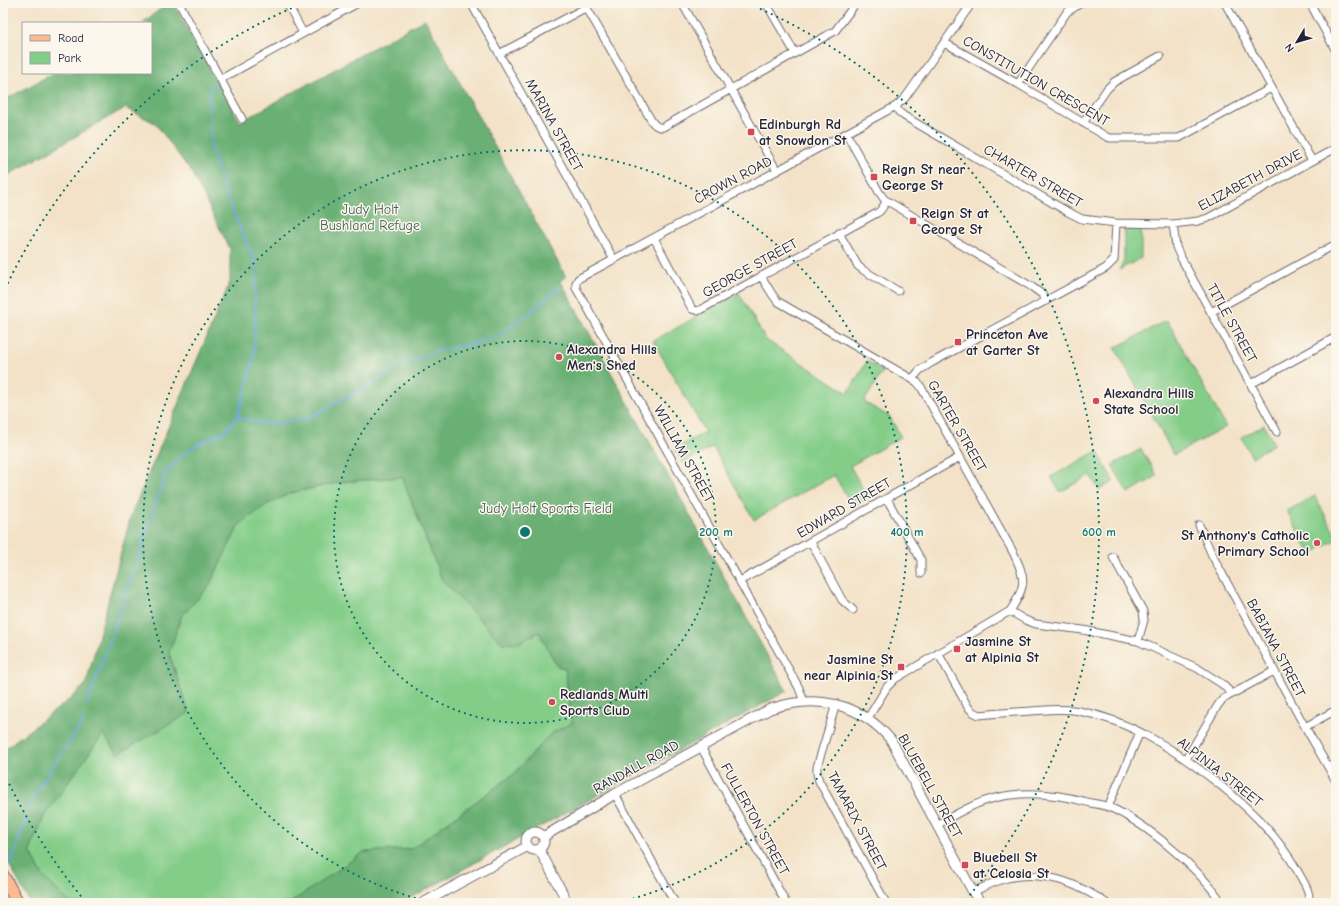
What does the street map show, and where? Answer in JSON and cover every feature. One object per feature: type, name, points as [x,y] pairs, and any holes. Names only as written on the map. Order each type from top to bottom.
[{"type":"main road","points":[[3,876],[18,903]]},
{"type":"street","points":[[179,3],[242,119]]},
{"type":"street","points":[[287,3],[303,33]]},
{"type":"street","points":[[221,79],[358,3]]},
{"type":"street","name":"MARINA STREET","points":[[471,3],[614,260]]},
{"type":"street","points":[[682,3],[777,171]]},
{"type":"street","points":[[766,3],[795,53]]},
{"type":"street","points":[[499,54],[586,5],[651,120],[657,126],[663,127],[835,31],[856,3]]},
{"type":"street","name":"CROWN ROAD","points":[[576,283],[578,279],[896,106],[905,98],[972,3]]},
{"type":"street","points":[[1018,84],[1067,12],[1081,3]]},
{"type":"street","points":[[1225,3],[1312,161]]},
{"type":"street","points":[[1310,3],[1336,51]]},
{"type":"street","name":"CONSTITUTION CRESCENT","points":[[945,42],[1110,138],[1179,138],[1271,88]]},
{"type":"street","points":[[1083,123],[1107,89],[1114,82],[1160,56]]},
{"type":"street","name":"CHARTER STREET","points":[[896,106],[904,116],[1082,219],[1116,223],[1173,224]]},
{"type":"street","points":[[846,133],[879,192],[887,201],[1032,287],[1042,295],[1046,301]]},
{"type":"street","name":"ELIZABETH DRIVE","points":[[1173,224],[1198,222],[1208,218],[1336,148]]},
{"type":"street","name":"GEORGE STREET","points":[[654,238],[692,309],[698,311],[880,211],[887,201]]},
{"type":"street","points":[[913,378],[920,370],[931,363],[1106,268],[1114,260],[1116,223]]},
{"type":"street","name":"TITLE STREET","points":[[1173,224],[1176,247],[1277,432]]},
{"type":"street","points":[[839,234],[858,266],[898,291]]},
{"type":"street","points":[[1211,312],[1336,244]]},
{"type":"street","name":"GARTER STREET","points":[[761,276],[777,301],[913,378],[921,386],[1013,552],[1022,574],[1024,580],[1022,589],[1018,599],[1010,611]]},
{"type":"street","name":"WILLIAM STREET","points":[[576,283],[576,288],[590,314],[740,581],[799,688],[804,702]]},
{"type":"street","points":[[1251,384],[1336,337]]},
{"type":"street","name":"EDWARD STREET","points":[[740,581],[960,457]]},
{"type":"street","points":[[887,499],[920,560],[921,573]]},
{"type":"street","name":"BABIANA STREET","points":[[1198,524],[1212,555],[1274,671],[1336,781]]},
{"type":"street","points":[[811,542],[842,600],[853,610]]},
{"type":"street","points":[[1113,557],[1143,611],[1144,620],[1138,641]]},
{"type":"street","points":[[868,718],[890,682],[1010,611],[1025,620],[1036,624],[1083,630],[1138,641],[1197,668],[1222,684],[1232,694]]},
{"type":"street","name":"ALPINIA STREET","points":[[938,653],[968,707],[979,715],[1058,709],[1078,711],[1095,715],[1140,732],[1186,759],[1237,798],[1274,836],[1292,861],[1310,895],[1309,903]]},
{"type":"street","points":[[1186,759],[1223,699],[1274,671]]},
{"type":"street","name":"BLUEBELL STREET","points":[[743,723],[786,704],[804,702],[836,704],[855,711],[868,718],[886,734],[895,747],[973,892],[981,903]]},
{"type":"street","name":"TAMARIX STREET","points":[[836,704],[817,767],[817,774],[819,781],[886,903]]},
{"type":"street","points":[[1305,727],[1336,710]]},
{"type":"street","name":"RANDALL ROAD","points":[[423,903],[528,846],[527,838],[530,834],[539,833],[543,837],[615,794],[743,723]]},
{"type":"street","points":[[1108,807],[1140,732]]},
{"type":"street","name":"FULLERTON STREET","points":[[701,747],[786,903]]},
{"type":"street","points":[[615,794],[675,903]]},
{"type":"street","points":[[937,825],[982,802],[1008,795],[1052,795],[1078,799],[1108,807],[1149,832],[1190,865],[1214,891],[1222,903]]},
{"type":"street","points":[[528,846],[532,850],[539,849],[544,843],[543,837]]},
{"type":"street","points":[[539,849],[568,903]]},
{"type":"street","points":[[973,892],[1008,878],[1036,876],[1067,881],[1106,903]]},
{"type":"green space","points":[[166,5],[174,5],[240,122],[425,19],[566,277],[560,280],[787,691],[402,903],[290,903],[364,852],[411,849],[514,774],[550,734],[572,723],[565,668],[557,666],[539,632],[516,644],[502,643],[442,580],[402,477],[341,482],[291,493],[266,505],[239,525],[209,586],[181,617],[169,653],[189,713],[118,754],[103,734],[44,816],[30,851],[42,875],[70,903],[30,903],[3,853],[3,750],[69,700],[86,684],[131,515],[230,282],[230,249],[192,173],[155,123],[125,108],[3,178],[3,101],[51,74],[152,74],[152,22],[143,22]]},
{"type":"green space","points":[[1141,228],[1141,258],[1119,270],[1124,261],[1124,232],[1128,229]]},
{"type":"green space","points":[[739,293],[766,340],[848,393],[867,361],[883,371],[864,402],[890,417],[901,437],[850,466],[868,498],[853,507],[834,475],[754,520],[713,447],[683,463],[675,449],[705,432],[653,341]]},
{"type":"green space","points":[[1167,320],[1226,427],[1174,455],[1115,348]]},
{"type":"green space","points":[[1264,425],[1274,444],[1252,457],[1241,437]]},
{"type":"green space","points":[[1141,449],[1157,476],[1128,493],[1112,465]]},
{"type":"green space","points":[[1097,451],[1113,482],[1099,490],[1090,475],[1060,492],[1051,477]]},
{"type":"green space","points":[[402,477],[442,580],[516,644],[539,632],[557,666],[565,668],[572,723],[550,734],[514,774],[411,849],[364,852],[290,903],[70,903],[42,875],[30,851],[44,816],[103,734],[189,713],[169,653],[181,617],[209,586],[239,525],[266,505],[291,493],[341,482]]},
{"type":"green space","points":[[1315,496],[1336,536],[1336,540],[1310,554],[1287,511]]},
{"type":"waterway","points":[[87,705],[128,589],[165,475],[180,457],[198,444],[224,432],[237,417],[248,382],[254,353],[256,264],[227,197],[211,150],[209,98],[211,87],[216,82]]},
{"type":"waterway","points":[[237,417],[261,423],[283,423],[308,418],[364,388],[403,364],[444,349],[467,345],[499,335],[528,314],[560,287]]},
{"type":"waterway","points":[[6,865],[11,861],[14,855],[33,797],[84,720]]},
{"type":"place","name":"Edinburgh Rd at Snowdon St","points":[[751,132]]},
{"type":"place","name":"Reign St near George St","points":[[874,177]]},
{"type":"place","name":"Reign St at George St","points":[[913,221]]},
{"type":"place","name":"Princeton Ave at Garter St","points":[[958,342]]},
{"type":"place","name":"Alexandra Hills Men's Shed","points":[[559,357]]},
{"type":"place","name":"Alexandra Hills State School","points":[[1096,401]]},
{"type":"place","name":"St Anthony's Catholic Primary School","points":[[1317,543]]},
{"type":"place","name":"Jasmine St at Alpinia St","points":[[957,649]]},
{"type":"place","name":"Jasmine St near Alpinia St","points":[[901,667]]},
{"type":"place","name":"Redlands Multi Sports Club","points":[[552,702]]},
{"type":"place","name":"Bluebell St at Celosia St","points":[[965,865]]},
{"type":"park label","name":"Judy Holt Bushland Refuge","points":[[370,218]]},
{"type":"park label","name":"Judy Holt Sports Field","points":[[546,508]]}]
